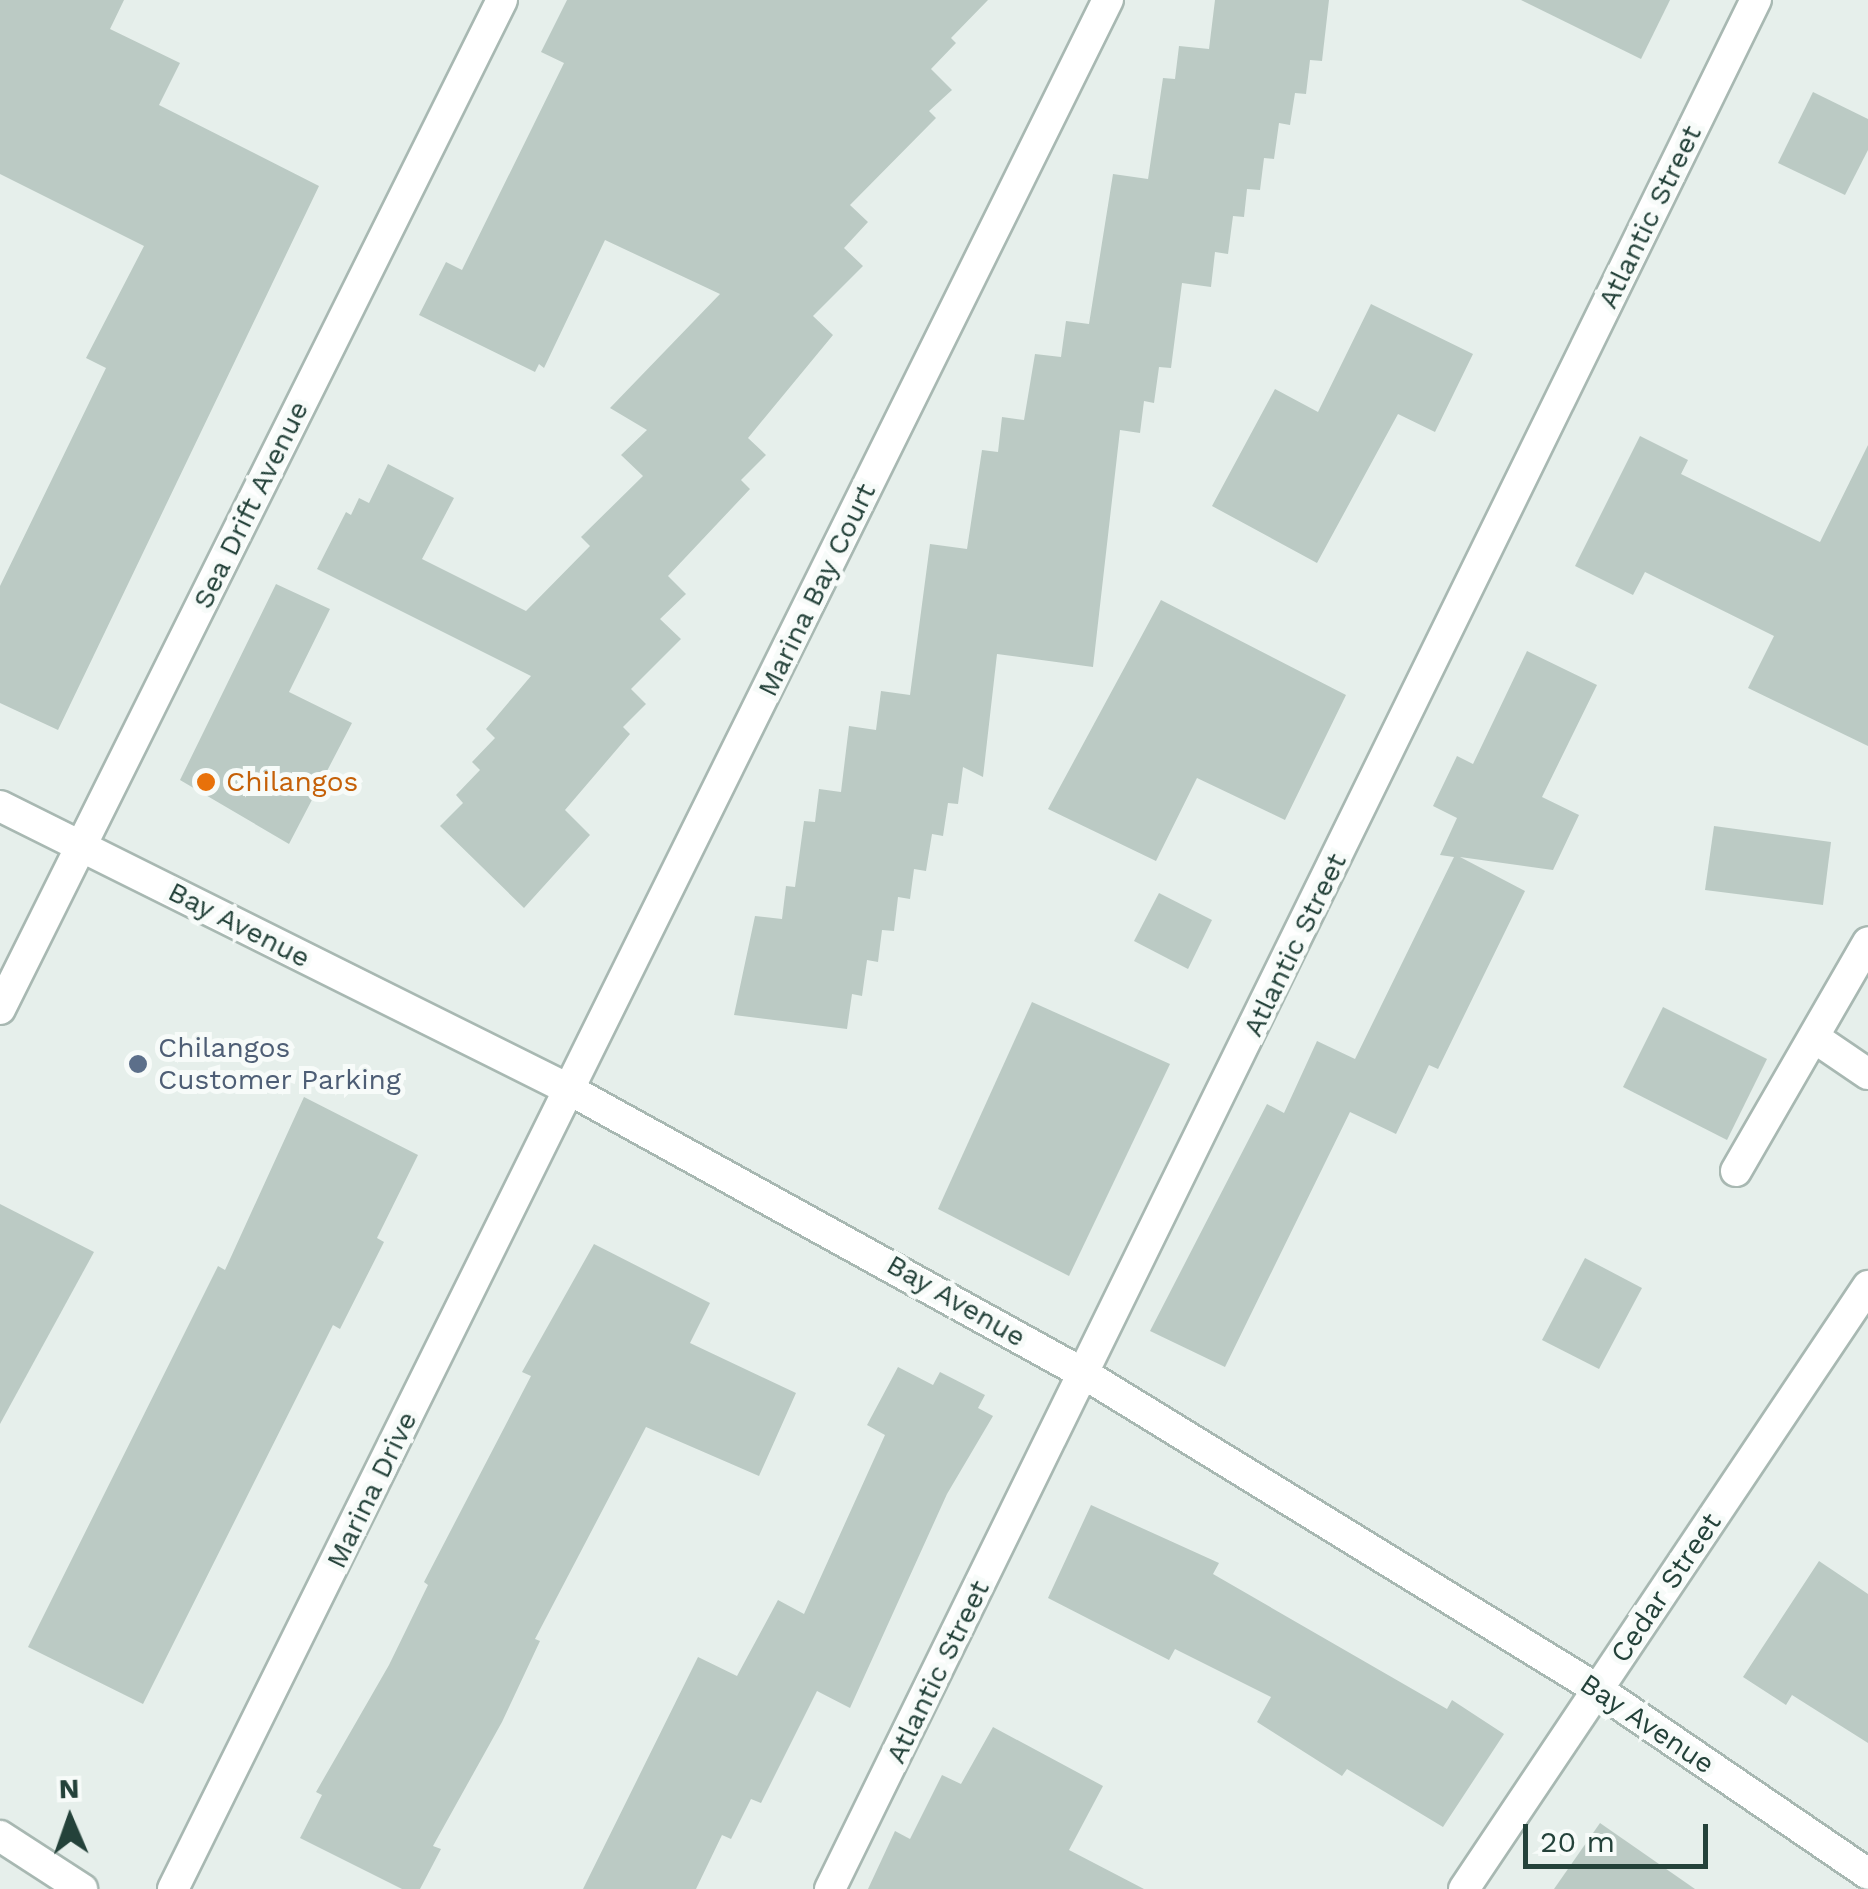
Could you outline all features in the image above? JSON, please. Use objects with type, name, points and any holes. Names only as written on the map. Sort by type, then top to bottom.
[{"type":"street","name":"Sea Drift Avenue","points":[[0,1009],[502,0]]},
{"type":"street","name":"Marina Bay Court","points":[[570,1090],[1108,0]]},
{"type":"street","name":"Atlantic Street","points":[[830,1889],[1086,1375],[1756,0]]},
{"type":"street","name":"Bay Avenue","points":[[0,806],[570,1090],[1086,1375],[1597,1689],[1868,1874]]},
{"type":"street","points":[[1736,1171],[1868,942]]},
{"type":"street","points":[[1815,1038],[1868,1074]]},
{"type":"street","name":"Marina Drive","points":[[173,1889],[570,1090]]},
{"type":"street","name":"Cedar Street","points":[[1464,1889],[1868,1286]]},
{"type":"street","points":[[0,1836],[82,1889]]},
{"type":"building","points":[[0,0],[124,0],[110,29],[180,63],[159,105],[319,186],[58,730],[0,703],[0,586],[106,368],[86,358],[144,246],[0,174]]},
{"type":"building","points":[[567,0],[988,0],[951,38],[956,43],[931,69],[952,90],[929,111],[936,118],[850,205],[868,222],[844,248],[863,266],[813,316],[833,335],[748,438],[766,455],[741,480],[750,489],[668,576],[686,594],[660,619],[681,639],[631,689],[646,704],[623,727],[630,734],[565,810],[590,835],[524,908],[440,826],[463,803],[456,795],[480,770],[472,762],[495,738],[486,729],[531,676],[317,569],[346,512],[351,515],[359,498],[369,503],[388,464],[454,498],[422,559],[526,611],[590,546],[581,537],[643,476],[621,455],[647,430],[610,408],[720,294],[605,240],[544,368],[539,364],[535,372],[419,315],[446,262],[462,270],[564,63],[541,52]]},
{"type":"building","points":[[1215,0],[1329,0],[1322,61],[1310,60],[1306,94],[1295,93],[1290,125],[1279,123],[1274,159],[1264,158],[1260,190],[1247,189],[1244,217],[1233,216],[1228,254],[1215,252],[1211,287],[1182,283],[1171,368],[1159,367],[1154,403],[1144,401],[1140,433],[1120,430],[1093,667],[997,654],[983,777],[963,767],[958,804],[948,803],[943,836],[932,834],[926,871],[914,869],[910,899],[898,897],[894,931],[882,930],[878,962],[867,960],[862,996],[852,994],[847,1029],[734,1015],[755,916],[782,919],[786,886],[795,887],[804,821],[815,822],[819,789],[841,792],[849,726],[876,730],[881,691],[910,695],[930,544],[967,549],[982,450],[998,452],[1002,417],[1024,420],[1035,354],[1061,357],[1066,321],[1089,324],[1113,174],[1148,179],[1163,78],[1175,79],[1179,46],[1209,49]]},
{"type":"building","points":[[1521,0],[1670,0],[1641,59]]},
{"type":"building","points":[[1813,92],[1868,119],[1868,150],[1845,195],[1778,163]]},
{"type":"building","points":[[1371,304],[1473,354],[1435,432],[1398,414],[1317,563],[1212,506],[1275,389],[1318,412]]},
{"type":"building","points":[[1640,436],[1688,460],[1681,474],[1820,542],[1868,445],[1868,746],[1748,688],[1774,636],[1645,572],[1633,595],[1575,566]]},
{"type":"building","points":[[276,584],[330,609],[289,692],[352,723],[289,844],[180,780]]},
{"type":"building","points":[[1161,600],[1346,695],[1285,820],[1197,778],[1156,861],[1048,809]]},
{"type":"building","points":[[1527,651],[1597,685],[1542,797],[1579,815],[1553,870],[1460,857],[1525,891],[1438,1069],[1429,1065],[1396,1134],[1350,1112],[1225,1367],[1150,1331],[1267,1104],[1284,1113],[1317,1041],[1355,1059],[1454,857],[1440,855],[1457,818],[1433,806],[1457,756],[1473,764]]},
{"type":"building","points":[[1714,826],[1831,842],[1823,905],[1705,890]]},
{"type":"building","points":[[1159,893],[1212,920],[1188,969],[1134,941]]},
{"type":"building","points":[[1032,1002],[1170,1064],[1069,1276],[938,1209]]},
{"type":"building","points":[[1663,1007],[1767,1059],[1727,1140],[1623,1087]]},
{"type":"building","points":[[304,1097],[418,1155],[377,1238],[384,1242],[340,1329],[333,1325],[143,1704],[28,1647],[218,1266],[225,1270]]},
{"type":"building","points":[[0,1204],[94,1252],[0,1424]]},
{"type":"building","points":[[594,1244],[710,1303],[690,1343],[796,1393],[759,1476],[646,1427],[535,1639],[540,1641],[502,1722],[433,1846],[441,1849],[420,1889],[402,1889],[300,1838],[322,1795],[316,1792],[389,1665],[428,1585],[424,1582],[531,1376],[522,1372]]},
{"type":"building","points":[[1585,1258],[1642,1288],[1599,1369],[1542,1340]]},
{"type":"building","points":[[898,1367],[933,1385],[940,1372],[985,1395],[978,1408],[993,1416],[947,1494],[850,1708],[817,1691],[761,1803],[751,1799],[731,1839],[722,1835],[696,1889],[583,1889],[698,1657],[737,1676],[778,1600],[804,1614],[885,1435],[867,1425]]},
{"type":"building","points":[[1091,1505],[1219,1563],[1213,1574],[1447,1709],[1452,1700],[1504,1734],[1443,1827],[1347,1769],[1342,1776],[1257,1722],[1271,1697],[1175,1649],[1169,1660],[1048,1598]]},
{"type":"building","points":[[1819,1561],[1868,1594],[1868,1743],[1792,1695],[1786,1705],[1743,1677]]},
{"type":"building","points":[[993,1727],[1103,1786],[1069,1850],[1144,1889],[868,1889],[895,1831],[910,1839],[942,1775],[961,1784]]},
{"type":"building","points":[[1600,1823],[1695,1889],[1554,1889]]},
{"type":"place","name":"Chilangos","points":[[206,782]]},
{"type":"place","name":"Chilangos Customer Parking","points":[[138,1064]]}]
